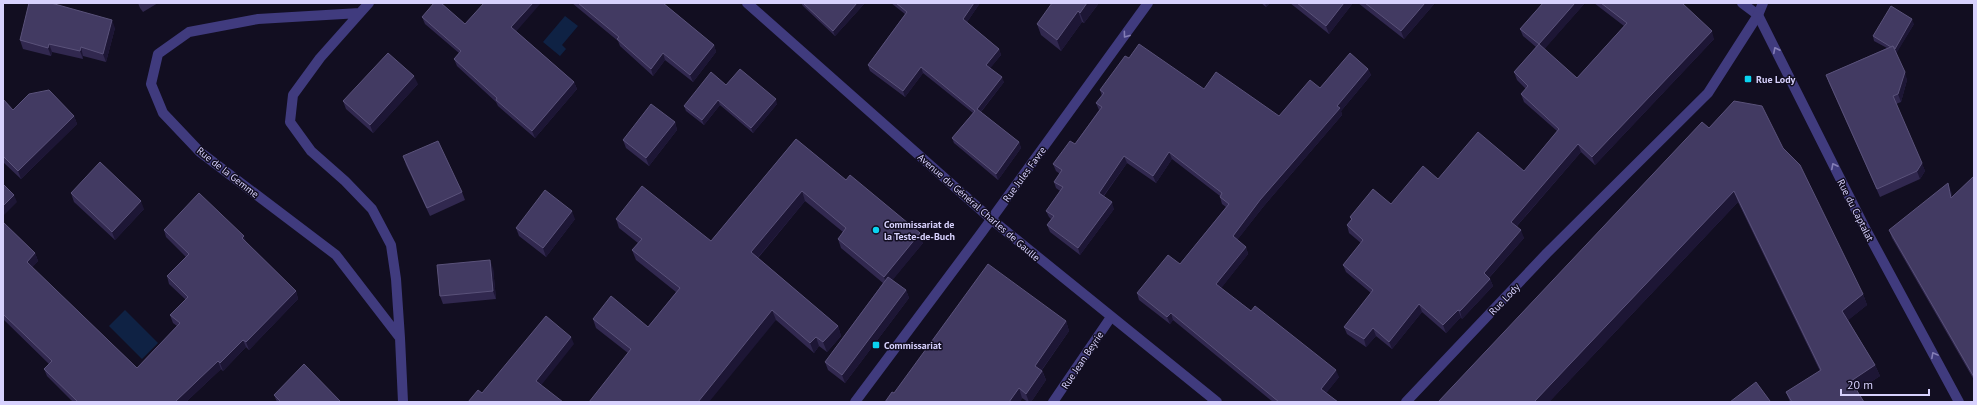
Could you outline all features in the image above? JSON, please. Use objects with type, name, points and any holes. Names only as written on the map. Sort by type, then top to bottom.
[{"type":"street","points":[[369,3],[320,58],[293,94],[290,122],[311,152],[345,181],[372,210],[391,245],[396,279],[403,402]]},
{"type":"street","name":"Avenue du Général Charles de Gaulle","points":[[747,3],[991,219],[1217,402]]},
{"type":"street","name":"Rue Jules Favre","points":[[855,402],[991,219],[1148,3]]},
{"type":"street","points":[[1742,3],[1758,15]]},
{"type":"street","name":"Rue Lody","points":[[1406,402],[1547,253],[1708,93],[1758,15],[1763,3]]},
{"type":"street","name":"Rue de la Gemme","points":[[360,13],[258,19],[189,32],[158,54],[151,84],[162,113],[200,152],[336,255],[400,338]]},
{"type":"street","name":"Rue du Captalat","points":[[1758,15],[1864,226],[1959,402]]},
{"type":"street","name":"Rue Jean Beyrie","points":[[1054,402],[1111,317]]},
{"type":"water","points":[[565,16],[578,26],[562,45],[566,49],[560,56],[543,42]]},
{"type":"water","points":[[125,310],[158,343],[142,359],[109,326]]},
{"type":"building","points":[[29,3],[51,3],[112,20],[103,54],[81,47],[80,51],[49,44],[48,48],[20,40]]},
{"type":"building","points":[[434,3],[441,3],[465,24],[484,3],[533,3],[511,27],[574,82],[532,131],[496,100],[497,98],[454,59],[461,51],[422,17]]},
{"type":"building","points":[[578,3],[663,3],[714,45],[690,75],[663,53],[651,69],[617,39],[619,37]]},
{"type":"building","points":[[803,3],[857,3],[833,31]]},
{"type":"building","points":[[896,3],[974,3],[963,19],[999,49],[986,65],[1002,77],[977,109],[1019,142],[996,174],[952,138],[975,111],[921,67],[903,91],[868,65],[907,12]]},
{"type":"building","points":[[1052,3],[1087,3],[1080,13],[1078,11],[1057,40],[1037,24]]},
{"type":"building","points":[[1297,3],[1344,3],[1326,26]]},
{"type":"building","points":[[1365,3],[1425,3],[1401,31]]},
{"type":"building","points":[[1543,3],[1575,3],[1539,44],[1520,29]]},
{"type":"building","points":[[1601,3],[1682,3],[1712,31],[1592,157],[1578,144],[1511,222],[1521,230],[1484,273],[1490,279],[1460,311],[1458,310],[1443,325],[1419,304],[1389,342],[1373,328],[1364,339],[1344,327],[1373,290],[1343,265],[1363,240],[1347,225],[1352,219],[1350,217],[1373,189],[1391,204],[1423,166],[1438,179],[1478,132],[1524,171],[1559,129],[1521,94],[1528,86],[1514,72],[1539,44],[1577,78],[1627,23]]},
{"type":"building","points":[[1891,6],[1912,19],[1895,49],[1893,46],[1891,47],[1873,36]]},
{"type":"building","points":[[1139,44],[1204,89],[1216,72],[1279,116],[1310,80],[1320,88],[1350,53],[1368,69],[1337,106],[1340,108],[1260,200],[1233,236],[1246,247],[1216,284],[1251,311],[1255,306],[1336,370],[1321,389],[1338,402],[1279,402],[1171,313],[1167,317],[1137,293],[1168,255],[1180,264],[1229,204],[1220,197],[1222,193],[1169,152],[1153,176],[1124,156],[1099,193],[1112,202],[1078,248],[1047,225],[1054,216],[1046,211],[1063,187],[1054,182],[1062,170],[1053,164],[1070,141],[1075,144],[1102,107],[1096,103],[1104,93],[1100,90],[1125,56],[1129,58]]},
{"type":"building","points":[[1893,46],[1905,72],[1898,94],[1893,96],[1922,163],[1917,171],[1877,189],[1826,75]]},
{"type":"building","points":[[388,53],[414,76],[370,125],[343,101]]},
{"type":"building","points":[[740,69],[776,99],[751,128],[718,100],[702,120],[684,106],[711,72],[726,85]]},
{"type":"building","points":[[49,90],[74,116],[18,171],[3,156],[3,99],[13,110],[29,94]]},
{"type":"building","points":[[1734,101],[1762,106],[1783,148],[1800,165],[1863,294],[1842,311],[1875,365],[1851,381],[1864,402],[1792,402],[1786,392],[1821,370],[1734,191],[1534,402],[1438,402],[1702,122],[1709,128]]},
{"type":"building","points":[[651,104],[675,122],[646,158],[623,140]]},
{"type":"building","points":[[796,139],[846,180],[850,175],[920,233],[884,277],[838,239],[846,228],[802,191],[751,252],[838,326],[823,342],[816,337],[810,343],[772,310],[698,402],[589,402],[631,349],[593,319],[611,296],[648,327],[680,288],[632,250],[642,239],[616,219],[642,186],[711,241]]},
{"type":"building","points":[[438,141],[462,192],[427,208],[403,156]]},
{"type":"building","points":[[100,162],[141,201],[112,232],[71,193]]},
{"type":"building","points":[[1974,176],[1974,377],[1889,230],[1948,183],[1951,198]]},
{"type":"building","points":[[3,184],[14,195],[3,206]]},
{"type":"building","points":[[545,190],[572,211],[543,248],[516,228]]},
{"type":"building","points":[[199,193],[244,236],[242,238],[296,291],[246,342],[243,340],[220,363],[218,361],[176,401],[177,402],[78,402],[44,369],[52,361],[3,314],[3,222],[35,253],[27,262],[137,368],[180,323],[170,315],[188,297],[167,276],[189,254],[164,230]]},
{"type":"building","points":[[490,260],[493,291],[440,296],[437,265]]},
{"type":"building","points":[[988,264],[1066,321],[1035,366],[1042,371],[1026,394],[1019,388],[1009,402],[885,402],[892,392],[894,393]]},
{"type":"building","points":[[888,277],[906,290],[842,375],[825,362]]},
{"type":"building","points":[[546,316],[571,337],[536,381],[563,402],[468,402],[478,390],[482,393]]},
{"type":"building","points":[[304,364],[341,402],[281,402],[274,395]]},
{"type":"building","points":[[1756,382],[1770,401],[1769,402],[1730,402]]},
{"type":"place","name":"Rue Lody","points":[[1748,79]]},
{"type":"place","name":"Commissariat de la Teste-de-Buch","points":[[876,230]]},
{"type":"place","name":"Commissariat","points":[[876,345]]}]
